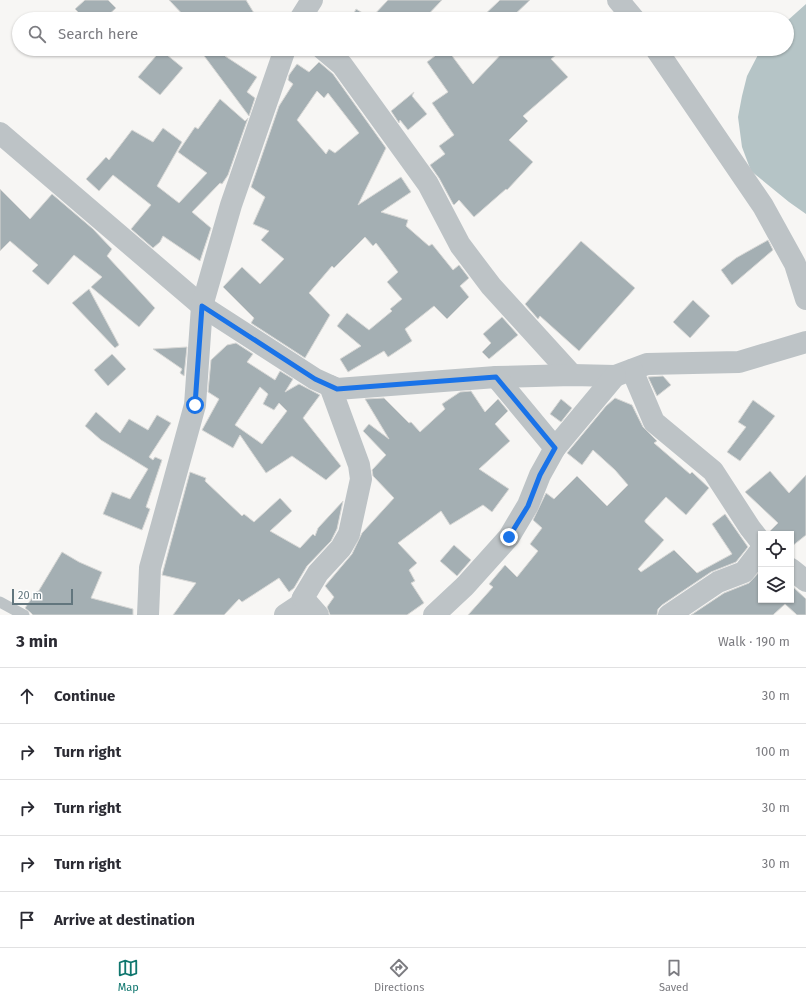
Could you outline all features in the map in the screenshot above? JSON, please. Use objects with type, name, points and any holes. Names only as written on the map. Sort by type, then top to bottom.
[{"type":"street","points":[[304,12],[312,0]]},
{"type":"street","points":[[618,0],[628,12]]},
{"type":"street","points":[[148,615],[150,568],[195,405],[202,306],[230,205],[283,56]]},
{"type":"street","points":[[331,56],[342,65],[428,184],[460,245],[491,286],[572,374]]},
{"type":"street","points":[[661,56],[763,206],[795,264],[806,299]]},
{"type":"street","points":[[0,133],[202,306],[309,375],[337,389],[496,377],[623,373],[647,364],[739,362],[806,342]]},
{"type":"street","points":[[434,615],[465,586],[509,537],[528,506],[540,475],[555,448],[623,373]]},
{"type":"street","points":[[623,373],[654,422],[713,471],[758,538]]},
{"type":"street","points":[[496,377],[555,448]]},
{"type":"street","points":[[285,615],[300,605],[318,573],[341,548],[349,534],[361,479],[359,465],[330,386]]},
{"type":"street","points":[[670,615],[718,582],[744,572],[758,554]]},
{"type":"street","points":[[794,571],[806,581]]},
{"type":"street","points":[[303,598],[318,615]]},
{"type":"lane","points":[[0,602],[24,615]]},
{"type":"shaded area","points":[[806,4],[806,214],[751,171],[742,147],[738,117],[747,76],[757,56],[794,56],[794,15]]},
{"type":"building","points":[[85,0],[108,0],[116,8],[112,12],[78,12],[75,9]]},
{"type":"building","points":[[169,0],[246,0],[253,12],[180,12]]},
{"type":"building","points":[[388,0],[442,0],[431,12],[377,12]]},
{"type":"building","points":[[500,0],[530,0],[517,12],[487,12]]},
{"type":"building","points":[[156,56],[168,56],[183,68],[160,95],[138,77]]},
{"type":"building","points":[[204,56],[225,56],[257,77],[247,92],[255,98],[249,116]]},
{"type":"building","points":[[435,56],[452,56],[473,84],[499,56],[555,56],[551,59],[568,77],[523,116],[528,121],[509,140],[533,162],[507,190],[506,189],[474,217],[459,200],[454,205],[453,204],[430,165],[445,154],[439,146],[454,135],[432,103],[448,92],[427,62]]},
{"type":"building","points":[[319,62],[333,74],[386,148],[358,205],[401,177],[411,192],[381,212],[408,220],[406,226],[429,246],[432,244],[453,270],[459,265],[469,278],[460,286],[469,297],[447,319],[434,306],[405,329],[412,341],[388,357],[384,351],[348,372],[340,359],[361,346],[337,326],[347,313],[369,330],[392,311],[390,309],[402,299],[387,282],[398,272],[376,243],[373,246],[365,237],[334,268],[332,266],[309,293],[330,315],[305,358],[251,323],[254,318],[223,287],[242,267],[260,284],[284,259],[261,240],[269,231],[253,224],[265,197],[251,187],[279,106],[293,84],[288,80],[289,75],[297,64],[309,72]],"holes":[[[317,91],[324,98],[328,93],[359,133],[335,153],[329,149],[326,154],[297,120]]]},
{"type":"building","points":[[414,92],[412,96],[427,114],[408,130],[400,120],[399,123],[391,111]]},
{"type":"building","points":[[220,99],[245,121],[248,118],[228,175],[222,184],[220,183],[192,212],[211,228],[200,261],[163,236],[160,242],[153,248],[131,229],[151,205],[113,175],[99,191],[86,179],[106,157],[109,160],[132,130],[153,142],[163,128],[182,142],[157,186],[179,203],[207,173],[178,152],[195,127],[198,129]]},
{"type":"building","points":[[0,189],[30,219],[52,194],[93,229],[112,249],[107,256],[155,308],[139,327],[91,287],[102,277],[74,255],[48,285],[32,271],[38,265],[10,241],[0,251]]},
{"type":"building","points":[[768,240],[773,250],[732,285],[721,270],[736,258]]},
{"type":"building","points":[[581,241],[635,288],[579,351],[540,316],[538,319],[525,304]]},
{"type":"building","points":[[89,289],[119,345],[115,348],[72,303]]},
{"type":"building","points":[[693,300],[710,316],[690,338],[673,322]]},
{"type":"building","points":[[502,317],[518,335],[489,359],[482,352],[491,343],[483,334]]},
{"type":"building","points":[[236,343],[253,354],[247,362],[275,380],[280,371],[293,379],[285,392],[299,384],[320,395],[303,418],[341,466],[326,480],[292,456],[266,473],[240,435],[233,448],[202,430],[219,399],[208,392],[211,360],[227,345]],"holes":[[[260,387],[268,394],[263,404],[274,410],[279,403],[287,411],[262,444],[235,425]]]},
{"type":"building","points":[[187,347],[184,376],[180,373],[182,369],[153,349]]},
{"type":"building","points":[[112,354],[126,369],[108,386],[94,370]]},
{"type":"building","points":[[663,376],[671,385],[657,396],[648,377]]},
{"type":"building","points":[[471,391],[485,412],[498,399],[508,411],[495,424],[510,441],[479,469],[509,489],[492,512],[483,505],[450,525],[441,511],[398,543],[417,563],[409,570],[415,581],[411,583],[424,603],[407,615],[330,615],[327,607],[334,597],[325,586],[352,554],[362,533],[394,498],[373,476],[372,470],[386,455],[363,431],[369,424],[389,439],[365,399],[384,398],[420,432],[445,409],[442,404],[460,392]]},
{"type":"building","points":[[615,398],[632,405],[643,427],[657,441],[654,443],[690,474],[692,472],[709,488],[686,515],[666,497],[645,520],[645,522],[664,540],[638,569],[641,572],[674,550],[697,573],[732,554],[712,524],[725,514],[748,547],[736,562],[711,572],[662,605],[658,609],[657,615],[468,615],[493,587],[489,584],[505,565],[517,577],[538,551],[530,544],[542,528],[533,520],[546,493],[554,499],[577,476],[607,506],[628,485],[615,470],[593,450],[582,465],[567,453],[606,406]]},
{"type":"building","points":[[561,399],[572,408],[561,422],[550,414]]},
{"type":"building","points":[[753,400],[775,416],[740,461],[727,452],[746,427],[738,422]]},
{"type":"building","points":[[96,412],[120,433],[129,419],[148,430],[157,415],[171,423],[149,457],[153,460],[155,457],[162,460],[146,507],[150,509],[142,530],[103,514],[112,492],[130,499],[148,469],[101,440],[85,426]]},
{"type":"building","points":[[770,471],[789,493],[806,475],[806,535],[794,545],[794,531],[770,531],[778,523],[745,492]]},
{"type":"building","points":[[190,472],[206,478],[205,481],[242,516],[244,514],[254,522],[280,498],[292,511],[270,531],[300,548],[313,534],[315,536],[318,528],[343,501],[337,529],[331,541],[307,566],[294,588],[289,592],[279,578],[242,602],[239,599],[224,615],[173,615],[196,583],[162,575]]},
{"type":"building","points":[[454,545],[471,560],[457,576],[440,561]]},
{"type":"building","points":[[62,552],[79,562],[102,572],[91,598],[133,609],[133,615],[33,615],[25,608],[37,591],[38,592]]},
{"type":"building","points":[[758,573],[758,603],[794,603],[794,588],[806,599],[806,615],[797,615],[785,604],[773,615],[691,615],[724,593],[749,583]]},
{"type":"route","points":[[195,405],[202,306],[315,379],[337,389],[496,377],[555,448],[540,475],[528,506],[509,537]]}]
